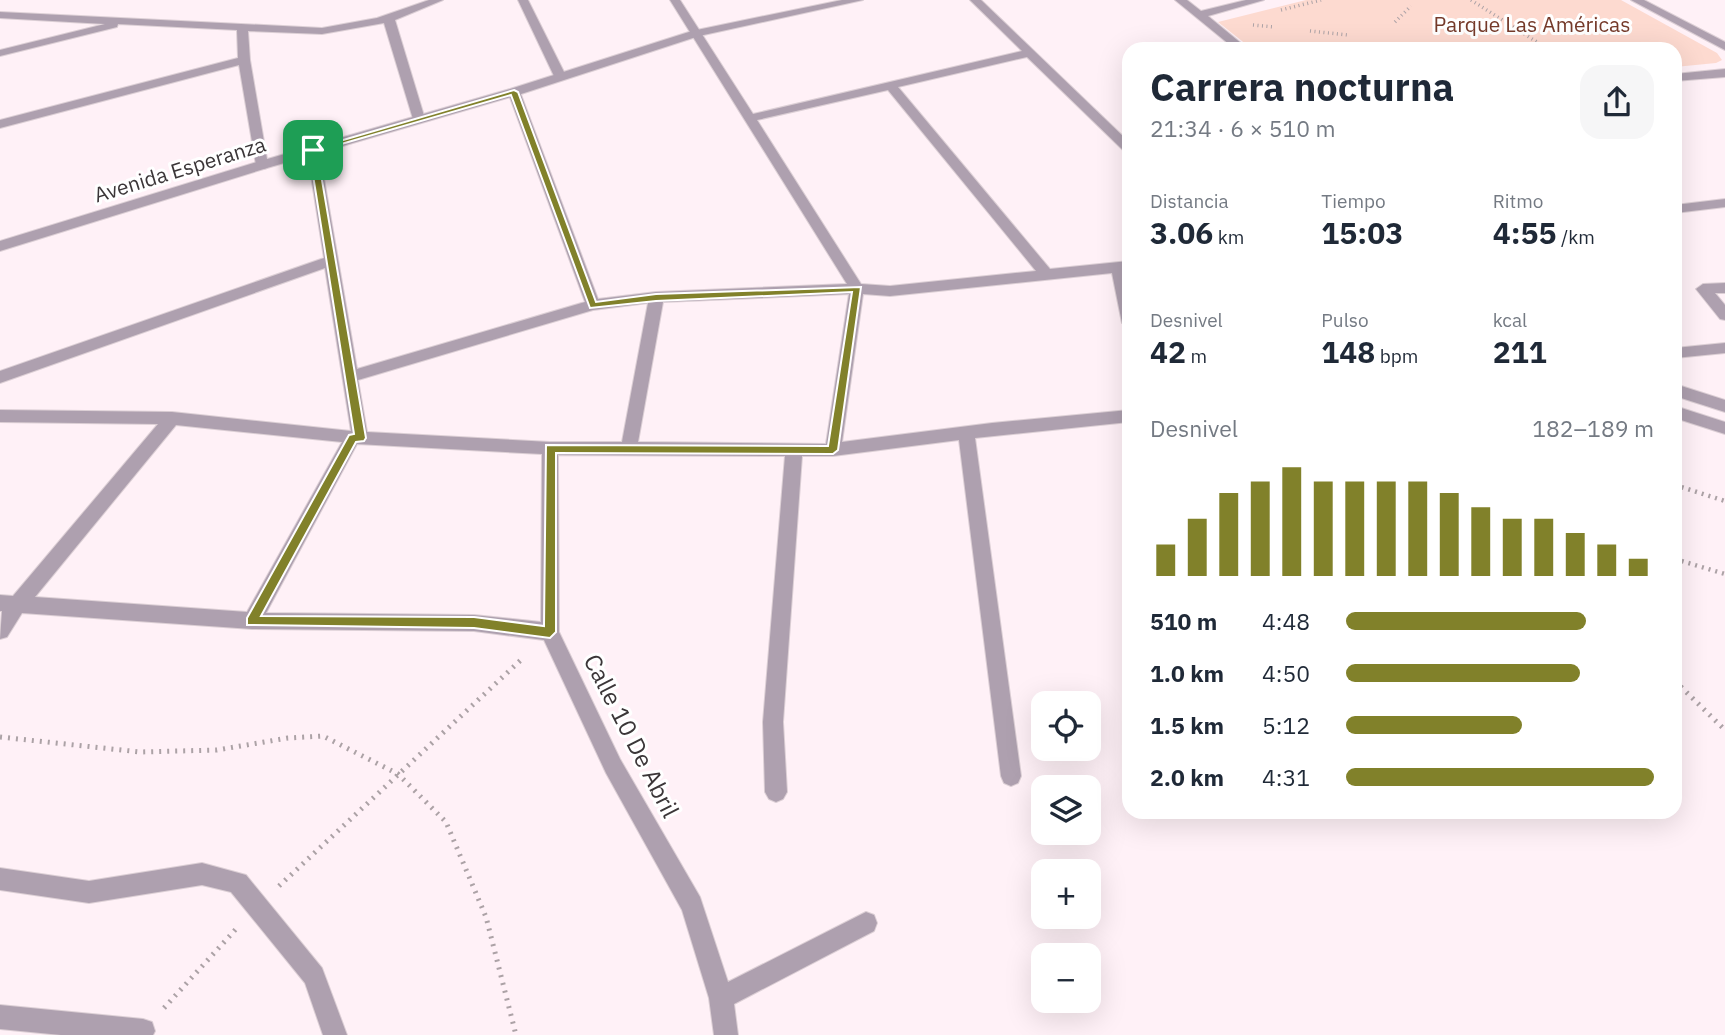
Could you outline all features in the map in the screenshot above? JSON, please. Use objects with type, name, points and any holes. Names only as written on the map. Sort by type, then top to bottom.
[{"type":"street","points":[[0,15],[322,31],[358,29],[389,20],[438,0]]},
{"type":"street","points":[[523,0],[560,76]]},
{"type":"street","points":[[675,0],[858,289],[833,450]]},
{"type":"street","name":"Avenida Esperanza","points":[[0,246],[262,164],[514,92],[696,33],[858,0]]},
{"type":"street","points":[[975,0],[1122,142]]},
{"type":"street","points":[[1180,0],[1233,42]]},
{"type":"street","points":[[1200,15],[1259,0]]},
{"type":"street","points":[[1636,0],[1725,47]]},
{"type":"street","points":[[1648,6],[1671,0]]},
{"type":"street","points":[[0,53],[133,20]]},
{"type":"street","points":[[389,20],[418,120]]},
{"type":"street","points":[[242,26],[244,60],[262,164]]},
{"type":"street","points":[[751,118],[1029,52]]},
{"type":"street","points":[[0,124],[244,60]]},
{"type":"street","points":[[1682,77],[1725,73]]},
{"type":"street","points":[[890,85],[1046,274]]},
{"type":"street","points":[[514,92],[593,305]]},
{"type":"street","points":[[252,621],[357,438],[350,377],[313,150]]},
{"type":"street","points":[[1682,208],[1725,203]]},
{"type":"street","points":[[0,377],[330,261]]},
{"type":"street","points":[[350,377],[593,305],[656,298],[858,289],[890,291],[1122,267]]},
{"type":"street","points":[[1725,288],[1703,289],[1725,315]]},
{"type":"street","points":[[629,449],[656,298]]},
{"type":"street","points":[[1682,352],[1725,348]]},
{"type":"street","points":[[1682,392],[1725,406]]},
{"type":"street","points":[[1682,414],[1725,428]]},
{"type":"street","points":[[0,416],[172,418],[357,438],[550,448],[794,450],[833,450],[966,432],[1122,417]]},
{"type":"street","points":[[0,631],[9,604],[172,418]]},
{"type":"street","points":[[966,432],[1011,776]]},
{"type":"street","name":"Calle 10 De Abril","points":[[550,448],[550,632],[613,766],[692,905],[721,998],[726,1035]]},
{"type":"street","points":[[776,792],[773,722],[794,450]]},
{"type":"street","points":[[9,604],[252,621],[474,623],[550,632]]},
{"type":"street","points":[[0,879],[89,892],[202,874],[238,883],[314,976],[335,1035]]},
{"type":"street","points":[[721,998],[866,923]]},
{"type":"street","points":[[0,1017],[143,1031]]},
{"type":"path","points":[[1471,0],[1537,42]]},
{"type":"path","points":[[1395,22],[1411,6]]},
{"type":"path","points":[[1310,31],[1348,35]]},
{"type":"path","points":[[1682,487],[1725,501]]},
{"type":"path","points":[[1682,561],[1725,574]]},
{"type":"path","points":[[143,1031],[257,906],[550,632]]},
{"type":"path","points":[[1682,688],[1725,730]]},
{"type":"path","points":[[0,737],[140,752],[217,750],[288,738],[323,736],[398,774],[446,822],[486,917],[516,1035]]},
{"type":"green space","name":"Parque Las Américas","points":[[1306,0],[1621,0],[1717,53],[1722,60],[1682,66],[1682,42],[1243,42],[1218,22]]},
{"type":"route","points":[[514,92],[593,305],[750,292],[858,289],[833,450],[550,448],[550,632],[474,623],[252,621],[353,438],[360,438],[313,150],[514,92]]}]
